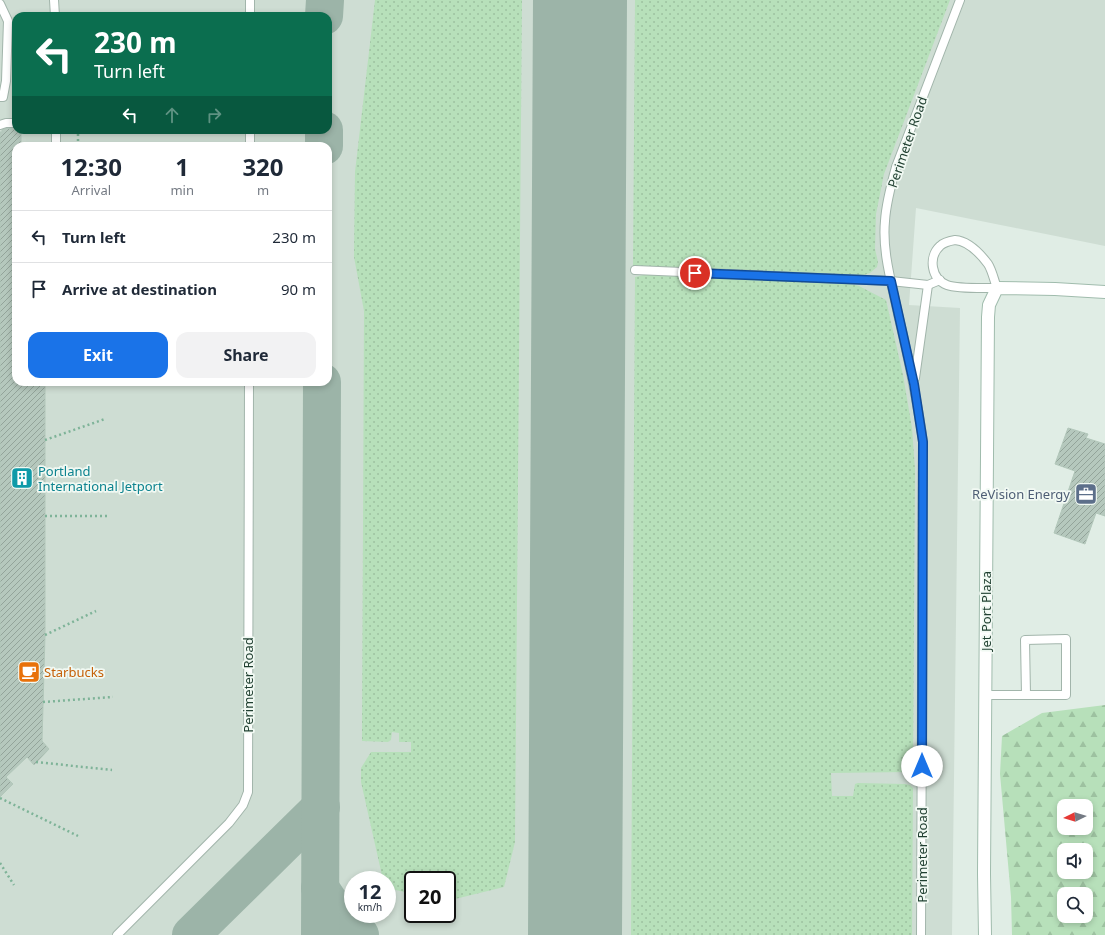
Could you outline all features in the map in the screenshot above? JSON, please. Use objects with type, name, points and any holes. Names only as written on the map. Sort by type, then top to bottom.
[{"type":"street","points":[[996,288],[1105,292]]},
{"type":"street","name":"Jet Port Plaza","points":[[985,935],[984,874],[988,317],[989,305],[996,288]]},
{"type":"lane","points":[[54,0],[55,12]]},
{"type":"lane","points":[[250,0],[250,12]]},
{"type":"lane","name":"Perimeter Road","points":[[921,935],[923,442],[914,384],[891,281],[884,222],[889,191],[896,167],[960,0]]},
{"type":"lane","points":[[0,4],[8,21],[6,82],[3,97],[0,97]]},
{"type":"lane","points":[[0,124],[12,123]]},
{"type":"lane","points":[[954,240],[969,244],[988,264],[996,288],[954,287],[946,285],[935,274],[933,267],[933,259],[940,246],[954,240]]},
{"type":"lane","points":[[635,270],[891,281],[928,285],[940,280]]},
{"type":"lane","points":[[914,384],[928,285]]},
{"type":"lane","name":"Perimeter Road","points":[[117,935],[230,823],[243,806],[248,792],[249,386]]},
{"type":"lane","points":[[985,695],[1026,695],[1066,695],[1066,639],[1025,640],[1026,695]]},
{"type":"path","points":[[45,440],[104,419]]},
{"type":"path","points":[[45,516],[108,516]]},
{"type":"path","points":[[45,635],[96,611]]},
{"type":"path","points":[[43,702],[113,697]]},
{"type":"path","points":[[36,762],[112,770]]},
{"type":"path","points":[[0,798],[78,836]]},
{"type":"path","points":[[0,863],[14,885]]},
{"type":"shaded area","name":"Portland International Jetport","points":[[0,0],[1105,0],[1105,246],[916,208],[909,305],[960,308],[952,935],[0,935]]},
{"type":"green space","points":[[375,0],[522,0],[515,842],[504,887],[456,899],[456,871],[404,871],[404,892],[396,890],[396,871],[381,871],[361,782],[361,768],[371,752],[411,752],[411,742],[399,742],[399,733],[392,732],[391,740],[388,742],[362,741],[364,311],[354,257],[355,172]]},
{"type":"green space","points":[[635,0],[950,0],[884,174],[876,214],[875,249],[878,262],[877,267],[870,273],[858,277],[633,267]]},
{"type":"green space","points":[[648,274],[851,284],[859,286],[886,300],[903,375],[912,428],[915,469],[913,769],[910,772],[831,773],[832,796],[853,796],[855,784],[858,783],[905,784],[910,785],[913,788],[912,935],[631,935],[635,277]]},
{"type":"green space","points":[[1105,705],[1105,935],[1012,935],[1011,897],[1000,774],[1002,736],[1042,713]]},
{"type":"building","name":"Portland International Jetport","points":[[7,128],[12,129],[12,134],[21,134],[21,142],[12,142],[12,386],[45,386],[45,635],[42,741],[49,749],[34,765],[27,757],[6,777],[13,784],[0,797],[0,132],[2,132],[2,130]]},
{"type":"building","name":"ReVision Energy","points":[[1068,428],[1088,434],[1086,438],[1105,444],[1105,516],[1096,513],[1085,544],[1054,533],[1075,471],[1055,464]]},
{"type":"taxiway","points":[[324,12],[325,0]]},
{"type":"taxiway","points":[[324,134],[324,142]]},
{"type":"taxiway","points":[[320,935],[322,386]]},
{"type":"taxiway","points":[[191,935],[321,807]]},
{"type":"taxiway","points":[[320,888],[343,920],[360,935]]},
{"type":"taxiway","points":[[559,935],[567,925],[575,896]]},
{"type":"runway","points":[[575,935],[580,0]]},
{"type":"place","name":"Portland International Jetport","points":[[22,478]]},
{"type":"place","name":"ReVision Energy","points":[[1086,494]]},
{"type":"place","name":"Starbucks","points":[[29,672]]},
{"type":"route","points":[[695,273],[891,281],[914,384],[923,442],[922,766]]}]
